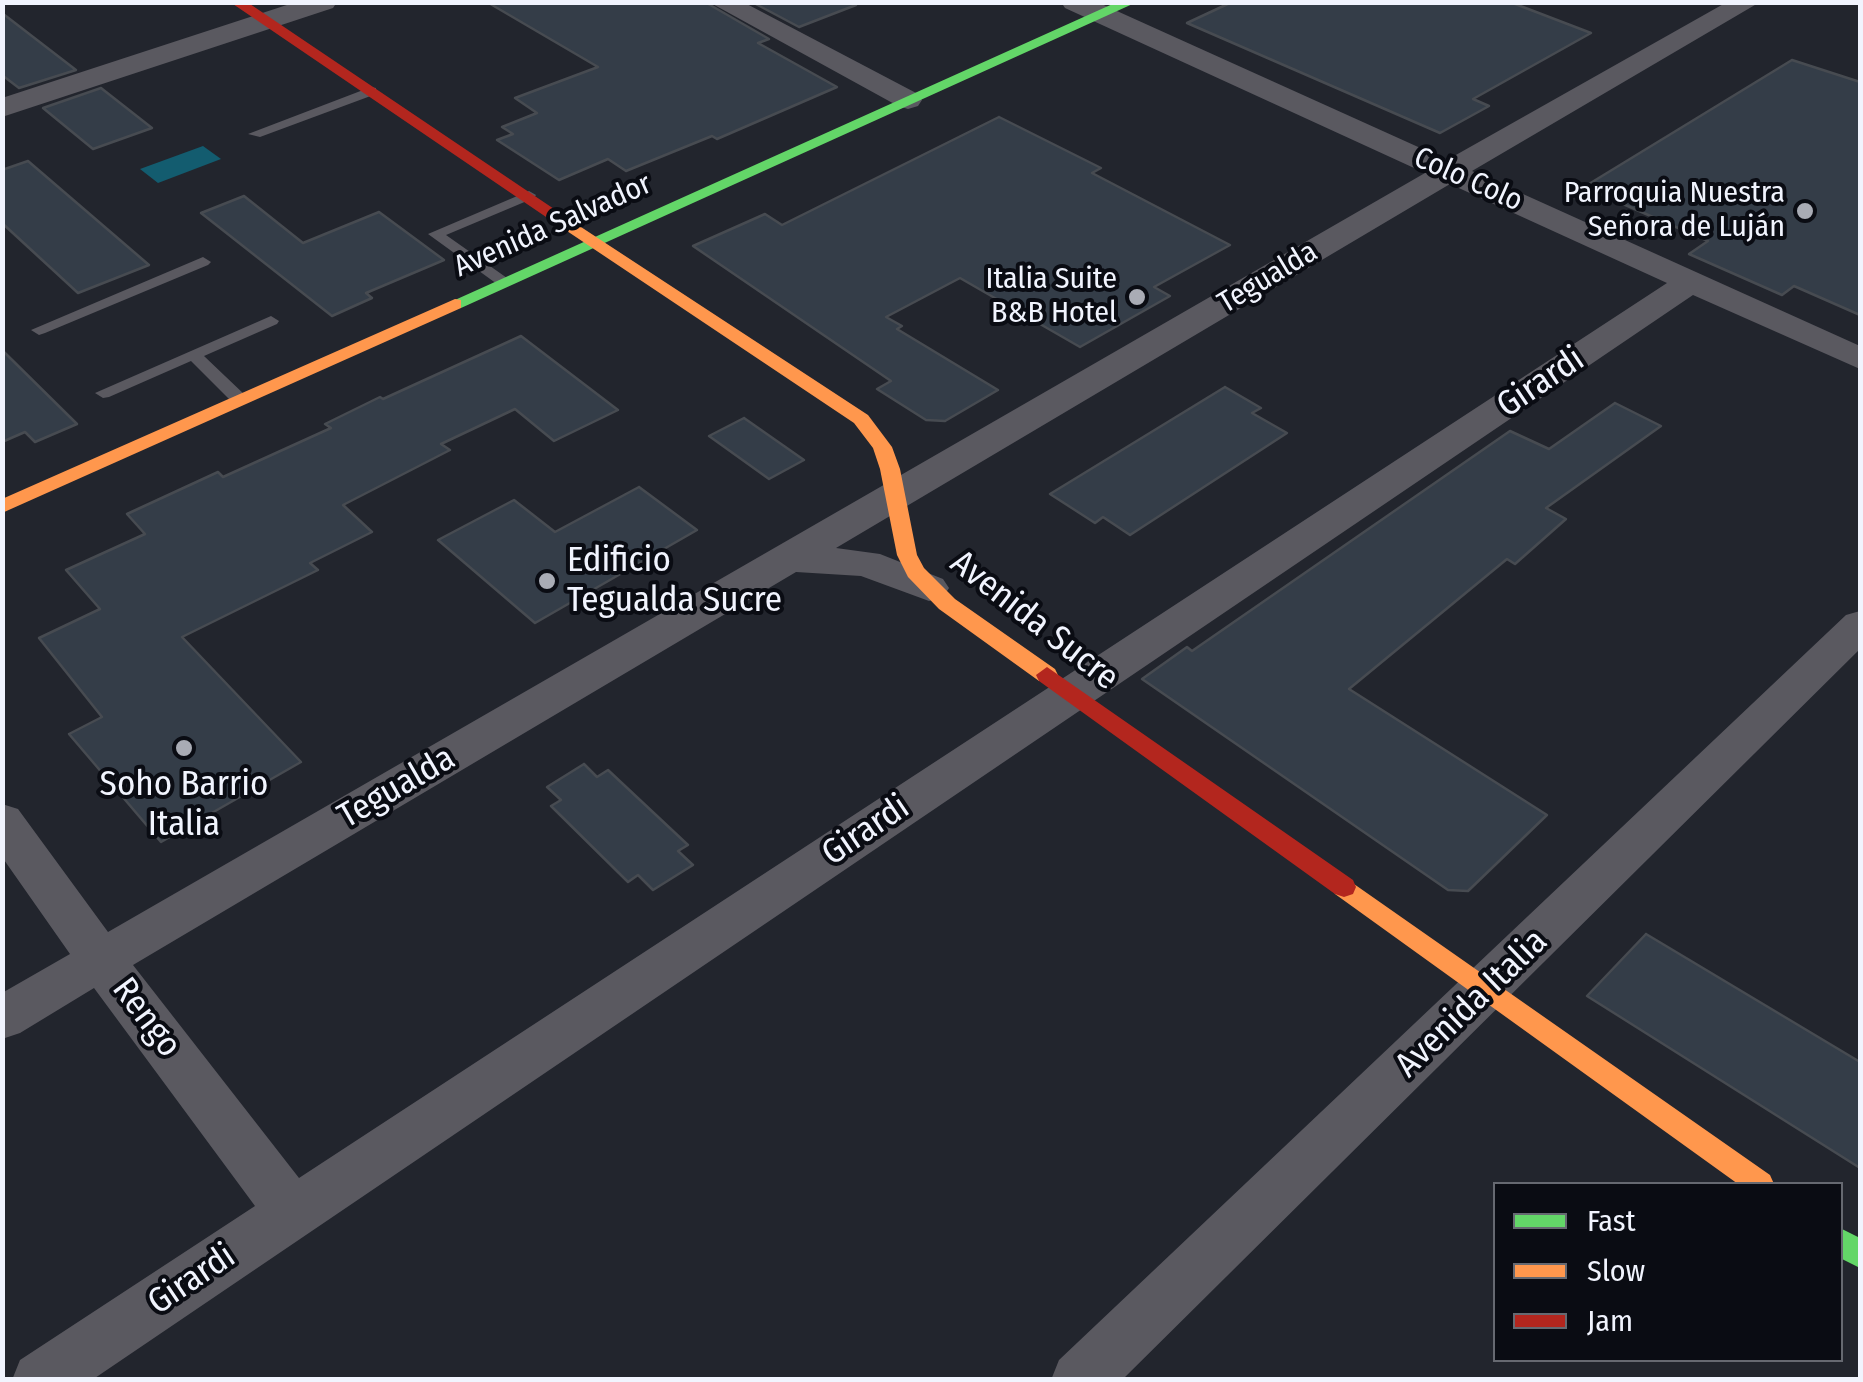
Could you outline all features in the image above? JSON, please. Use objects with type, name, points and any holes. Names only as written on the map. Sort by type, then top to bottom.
[{"type":"street","name":"Avenida Sucre","points":[[237,2],[861,419],[882,447],[907,555],[929,588],[1070,695],[1757,1182]]},
{"type":"street","points":[[2,108],[324,2]]},
{"type":"street","points":[[722,2],[908,100]]},
{"type":"street","name":"Tegualda","points":[[2,1018],[895,499],[1449,171],[1747,2]]},
{"type":"street","name":"Avenida Salvador","points":[[2,508],[908,100],[1102,7]]},
{"type":"street","name":"Colo Colo","points":[[1102,7],[1860,359]]},
{"type":"street","name":"Girardi","points":[[41,1380],[1692,282]]},
{"type":"street","points":[[792,559],[830,558],[866,563],[929,588]]},
{"type":"street","name":"Avenida Italia","points":[[1080,1380],[1860,626]]},
{"type":"street","name":"Rengo","points":[[2,821],[101,960],[292,1213]]},
{"type":"lane","points":[[255,134],[371,91]]},
{"type":"lane","points":[[502,281],[435,234],[529,195]]},
{"type":"lane","points":[[39,330],[203,262]]},
{"type":"lane","points":[[103,393],[270,320]]},
{"type":"lane","points":[[193,354],[240,400]]},
{"type":"water","points":[[203,146],[221,159],[158,183],[140,169]]},
{"type":"building","points":[[487,2],[705,2],[769,39],[758,43],[837,87],[717,139],[712,136],[626,171],[608,159],[559,180],[497,140],[513,134],[502,127],[537,113],[515,98],[598,67]]},
{"type":"building","points":[[752,2],[855,2],[856,5],[799,27]]},
{"type":"building","points":[[1232,2],[1510,2],[1591,33],[1473,99],[1489,106],[1440,133],[1187,23]]},
{"type":"building","points":[[2,13],[76,70],[19,88],[2,75]]},
{"type":"building","points":[[1792,60],[1860,82],[1860,315],[1794,286],[1782,295],[1689,254],[1708,241],[1584,187]]},
{"type":"building","points":[[101,88],[152,128],[93,149],[43,108]]},
{"type":"building","points":[[999,117],[1101,168],[1092,173],[1230,245],[1154,287],[1170,296],[1080,347],[960,278],[886,317],[902,326],[897,329],[998,390],[945,421],[926,420],[877,389],[891,381],[693,246],[765,214],[782,225]]},
{"type":"building","points":[[28,161],[149,265],[78,293],[2,223],[2,170]]},
{"type":"building","points":[[244,196],[303,243],[379,212],[444,260],[366,293],[372,298],[332,316],[201,213]]},
{"type":"building","points":[[521,336],[618,410],[554,441],[515,409],[441,444],[450,450],[343,505],[372,532],[310,563],[318,570],[182,637],[301,762],[161,842],[69,734],[102,717],[39,638],[100,609],[66,570],[145,534],[127,514],[218,472],[223,477],[331,428],[325,424],[380,397],[383,399]]},
{"type":"building","points":[[2,350],[77,424],[35,442],[25,432],[2,442]]},
{"type":"building","points":[[1225,387],[1261,408],[1252,413],[1287,433],[1130,535],[1103,517],[1095,523],[1050,494]]},
{"type":"building","points":[[1615,403],[1661,426],[1546,508],[1566,519],[1515,564],[1507,559],[1349,689],[1547,815],[1468,891],[1448,890],[1142,679],[1187,647],[1192,651],[1510,431],[1549,449]]},
{"type":"building","points":[[744,418],[804,460],[769,479],[709,436]]},
{"type":"building","name":"Edificio Tegualda Sucre","points":[[639,487],[697,530],[535,623],[438,540],[514,500],[555,532]]},
{"type":"building","points":[[584,764],[597,777],[608,770],[688,845],[678,851],[693,865],[653,890],[638,875],[628,882],[551,806],[561,800],[547,787]]},
{"type":"building","points":[[1646,934],[1860,1062],[1860,1168],[1587,996]]},
{"type":"traffic: fast","points":[[455,304],[1130,2]]},
{"type":"traffic: fast","points":[[1843,1243],[1860,1255]]},
{"type":"traffic: slow","points":[[555,215],[861,419],[882,447],[890,469],[907,555],[915,572],[947,604],[1047,675]]},
{"type":"traffic: slow","points":[[2,507],[455,304]]},
{"type":"traffic: slow","points":[[1344,887],[1757,1182]]},
{"type":"traffic: jam","points":[[237,2],[555,215]]},
{"type":"traffic: jam","points":[[1047,675],[1344,887]]},
{"type":"place","name":"Parroquia Nuestra Señora de Luján","points":[[1805,211]]},
{"type":"place","name":"Italia Suite B&B Hotel","points":[[1137,297]]},
{"type":"place","name":"Edificio Tegualda Sucre","points":[[547,581]]},
{"type":"place","name":"Soho Barrio Italia","points":[[184,748]]}]
